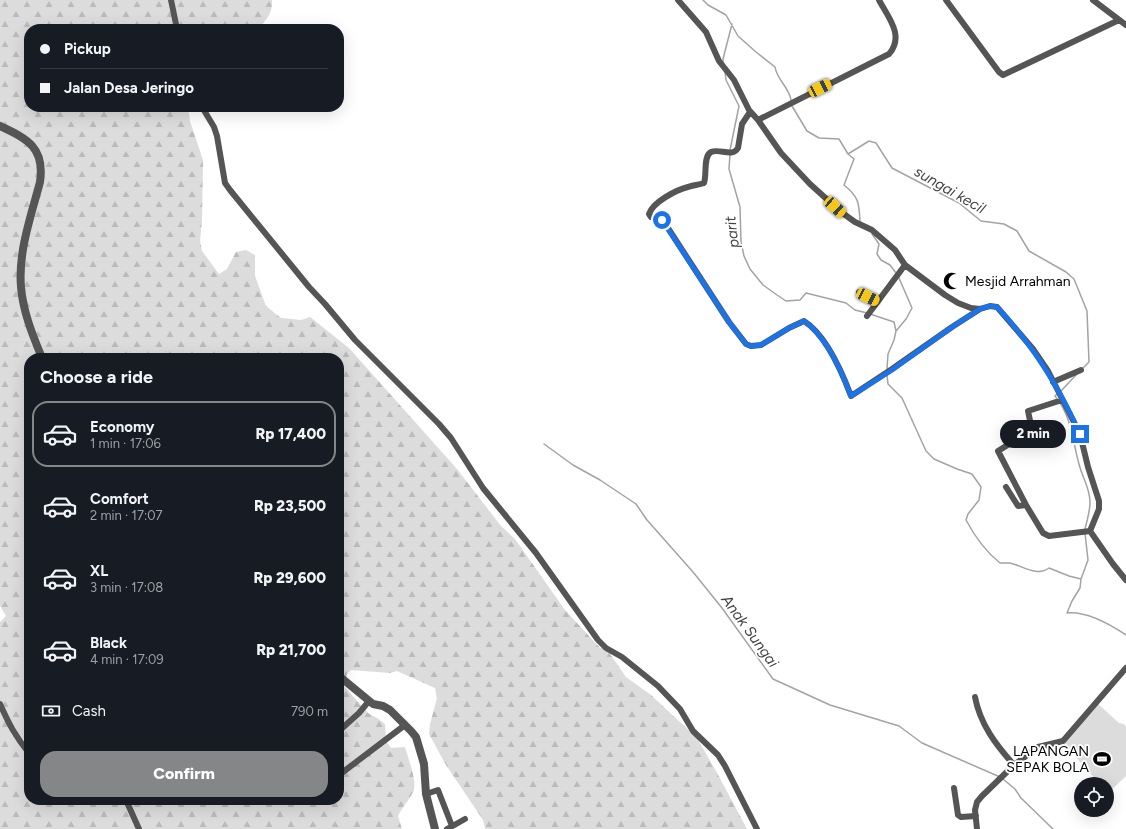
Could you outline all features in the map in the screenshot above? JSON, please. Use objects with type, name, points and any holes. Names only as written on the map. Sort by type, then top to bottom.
[{"type":"street","points":[[171,0],[176,24]]},
{"type":"street","points":[[678,0],[706,32],[719,61],[736,84],[750,112],[758,120],[781,153],[800,174],[841,212],[872,230],[896,250],[905,265],[954,300],[966,306],[980,309]]},
{"type":"street","points":[[758,120],[882,59],[891,52],[896,41],[895,30],[879,0]]},
{"type":"street","points":[[946,0],[999,72],[1003,75],[1119,20]]},
{"type":"street","points":[[1093,0],[1126,25]]},
{"type":"street","points":[[205,112],[214,127],[217,136],[225,183],[240,204],[364,350],[440,424],[451,438],[483,488],[536,553],[598,640],[606,648],[622,657],[658,686],[680,709],[693,731],[718,755],[757,829]]},
{"type":"street","points":[[750,112],[742,124],[738,149],[731,153],[709,153],[707,157],[704,182],[702,184],[682,188],[670,194],[654,206],[650,210],[649,214],[651,217],[659,218],[664,222],[729,322],[746,344],[751,346],[761,345],[804,321],[813,329],[825,344],[844,378],[851,396],[892,370],[980,309],[990,306],[997,307],[1033,349],[1048,371],[1060,400],[1080,434],[1088,467],[1099,501],[1099,509],[1090,531]]},
{"type":"street","points":[[0,126],[25,139],[35,149],[41,160],[42,171],[40,182],[24,246],[21,266],[21,286],[25,311],[40,353]]},
{"type":"street","points":[[866,316],[905,265]]},
{"type":"street","points":[[859,292],[878,301]]},
{"type":"street","points":[[1053,382],[1081,370]]},
{"type":"street","points":[[1060,400],[1028,411],[1032,430],[998,451],[1043,533],[1047,536],[1090,531]]},
{"type":"street","points":[[1006,487],[1018,506],[1026,504]]},
{"type":"street","points":[[1090,531],[1126,580]]},
{"type":"street","points":[[977,829],[977,802],[1014,765],[1038,747],[1063,741],[1126,668]]},
{"type":"street","points":[[344,680],[373,704],[383,706],[390,710],[414,734],[425,770],[426,794],[435,829]]},
{"type":"street","points":[[975,697],[980,715],[988,730],[1001,751],[1014,765]]},
{"type":"street","points":[[344,726],[359,713],[369,701]]},
{"type":"street","points":[[0,704],[11,728],[24,747]]},
{"type":"street","points":[[344,771],[405,725]]},
{"type":"street","points":[[954,788],[958,815],[960,817],[976,816]]},
{"type":"street","points":[[426,794],[438,790],[450,827],[465,819]]},
{"type":"street","points":[[128,805],[139,829]]},
{"type":"green space","points":[[0,0],[272,0],[270,13],[262,24],[24,24],[24,112],[189,112],[190,121],[203,160],[202,220],[200,241],[202,251],[219,274],[227,269],[236,252],[246,250],[255,255],[255,276],[266,306],[281,318],[301,320],[310,317],[349,348],[457,469],[501,526],[515,539],[565,610],[600,648],[606,648],[626,677],[651,695],[697,738],[747,829],[485,829],[483,820],[446,765],[429,734],[437,698],[435,688],[397,671],[390,673],[351,670],[347,674],[344,686],[368,713],[385,724],[386,741],[391,748],[405,747],[413,777],[414,788],[398,816],[402,829],[0,829],[0,622],[6,616],[0,606]]},
{"type":"green space","name":"LAPANGAN SEPAK BOLA","points":[[1097,703],[1119,723],[1124,724],[1126,727],[1126,776],[1114,787],[1114,777],[1094,777],[1062,742]]},
{"type":"waterway","points":[[703,0],[708,5],[726,15],[738,36],[775,67],[776,72],[788,91],[791,100]]},
{"type":"waterway","name":"parit","points":[[723,63],[732,24]]},
{"type":"waterway","name":"parit","points":[[725,72],[726,80],[739,106],[730,150]]},
{"type":"waterway","name":"sungai kecil","points":[[792,106],[807,131],[819,138],[839,139],[848,154],[854,159],[844,185],[853,193],[857,201],[860,221]]},
{"type":"waterway","name":"sungai kecil","points":[[848,154],[869,141],[876,143],[892,168],[959,203],[981,221],[1004,224],[1017,231],[1029,251],[1066,272],[1074,279],[1087,311],[1089,362],[1082,369]]},
{"type":"waterway","name":"parit","points":[[730,154],[729,169],[740,207],[741,242],[744,256],[750,269],[763,285],[786,301],[800,300],[806,293],[846,303],[855,310],[867,313]]},
{"type":"waterway","points":[[872,234],[879,244],[877,254],[881,260],[890,265],[896,273]]},
{"type":"waterway","points":[[887,369],[888,354],[896,331],[906,319],[912,308],[899,278]]},
{"type":"waterway","name":"parit","points":[[870,314],[894,322],[896,331]]},
{"type":"waterway","points":[[887,375],[888,384],[902,398],[926,451],[934,459],[972,474],[981,487],[979,500],[968,514],[966,520],[985,549],[1000,563],[1010,563],[1035,571],[1049,568],[1081,579],[1080,588],[1067,613],[1090,616],[1106,623],[1126,635]]},
{"type":"waterway","name":"sungai kecil","points":[[1061,391],[1076,375]]},
{"type":"waterway","name":"sungai kecil","points":[[1058,393],[1055,396],[1058,400]]},
{"type":"waterway","name":"sungai kecil","points":[[1060,403],[1070,425],[1080,469],[1090,497],[1090,505],[1085,529]]},
{"type":"waterway","name":"Anak Sungai","points":[[544,444],[573,465],[600,480],[636,504],[647,520],[693,572],[722,608],[773,679],[830,705],[899,726],[922,743],[1000,777]]},
{"type":"waterway","name":"sungai kecil","points":[[1081,579],[1088,560],[1085,533]]},
{"type":"waterway","name":"Anak Sungai","points":[[1003,779],[1015,789],[1021,798],[1053,829]]},
{"type":"place","name":"Mesjid Arrahman","points":[[952,281]]},
{"type":"place","name":"LAPANGAN SEPAK BOLA","points":[[1102,759]]},
{"type":"route","points":[[662,220],[734,330],[746,344],[751,346],[761,345],[804,321],[813,329],[825,344],[844,378],[851,396],[892,370],[980,309],[986,306],[997,307],[1033,349],[1048,371],[1080,434]]}]
